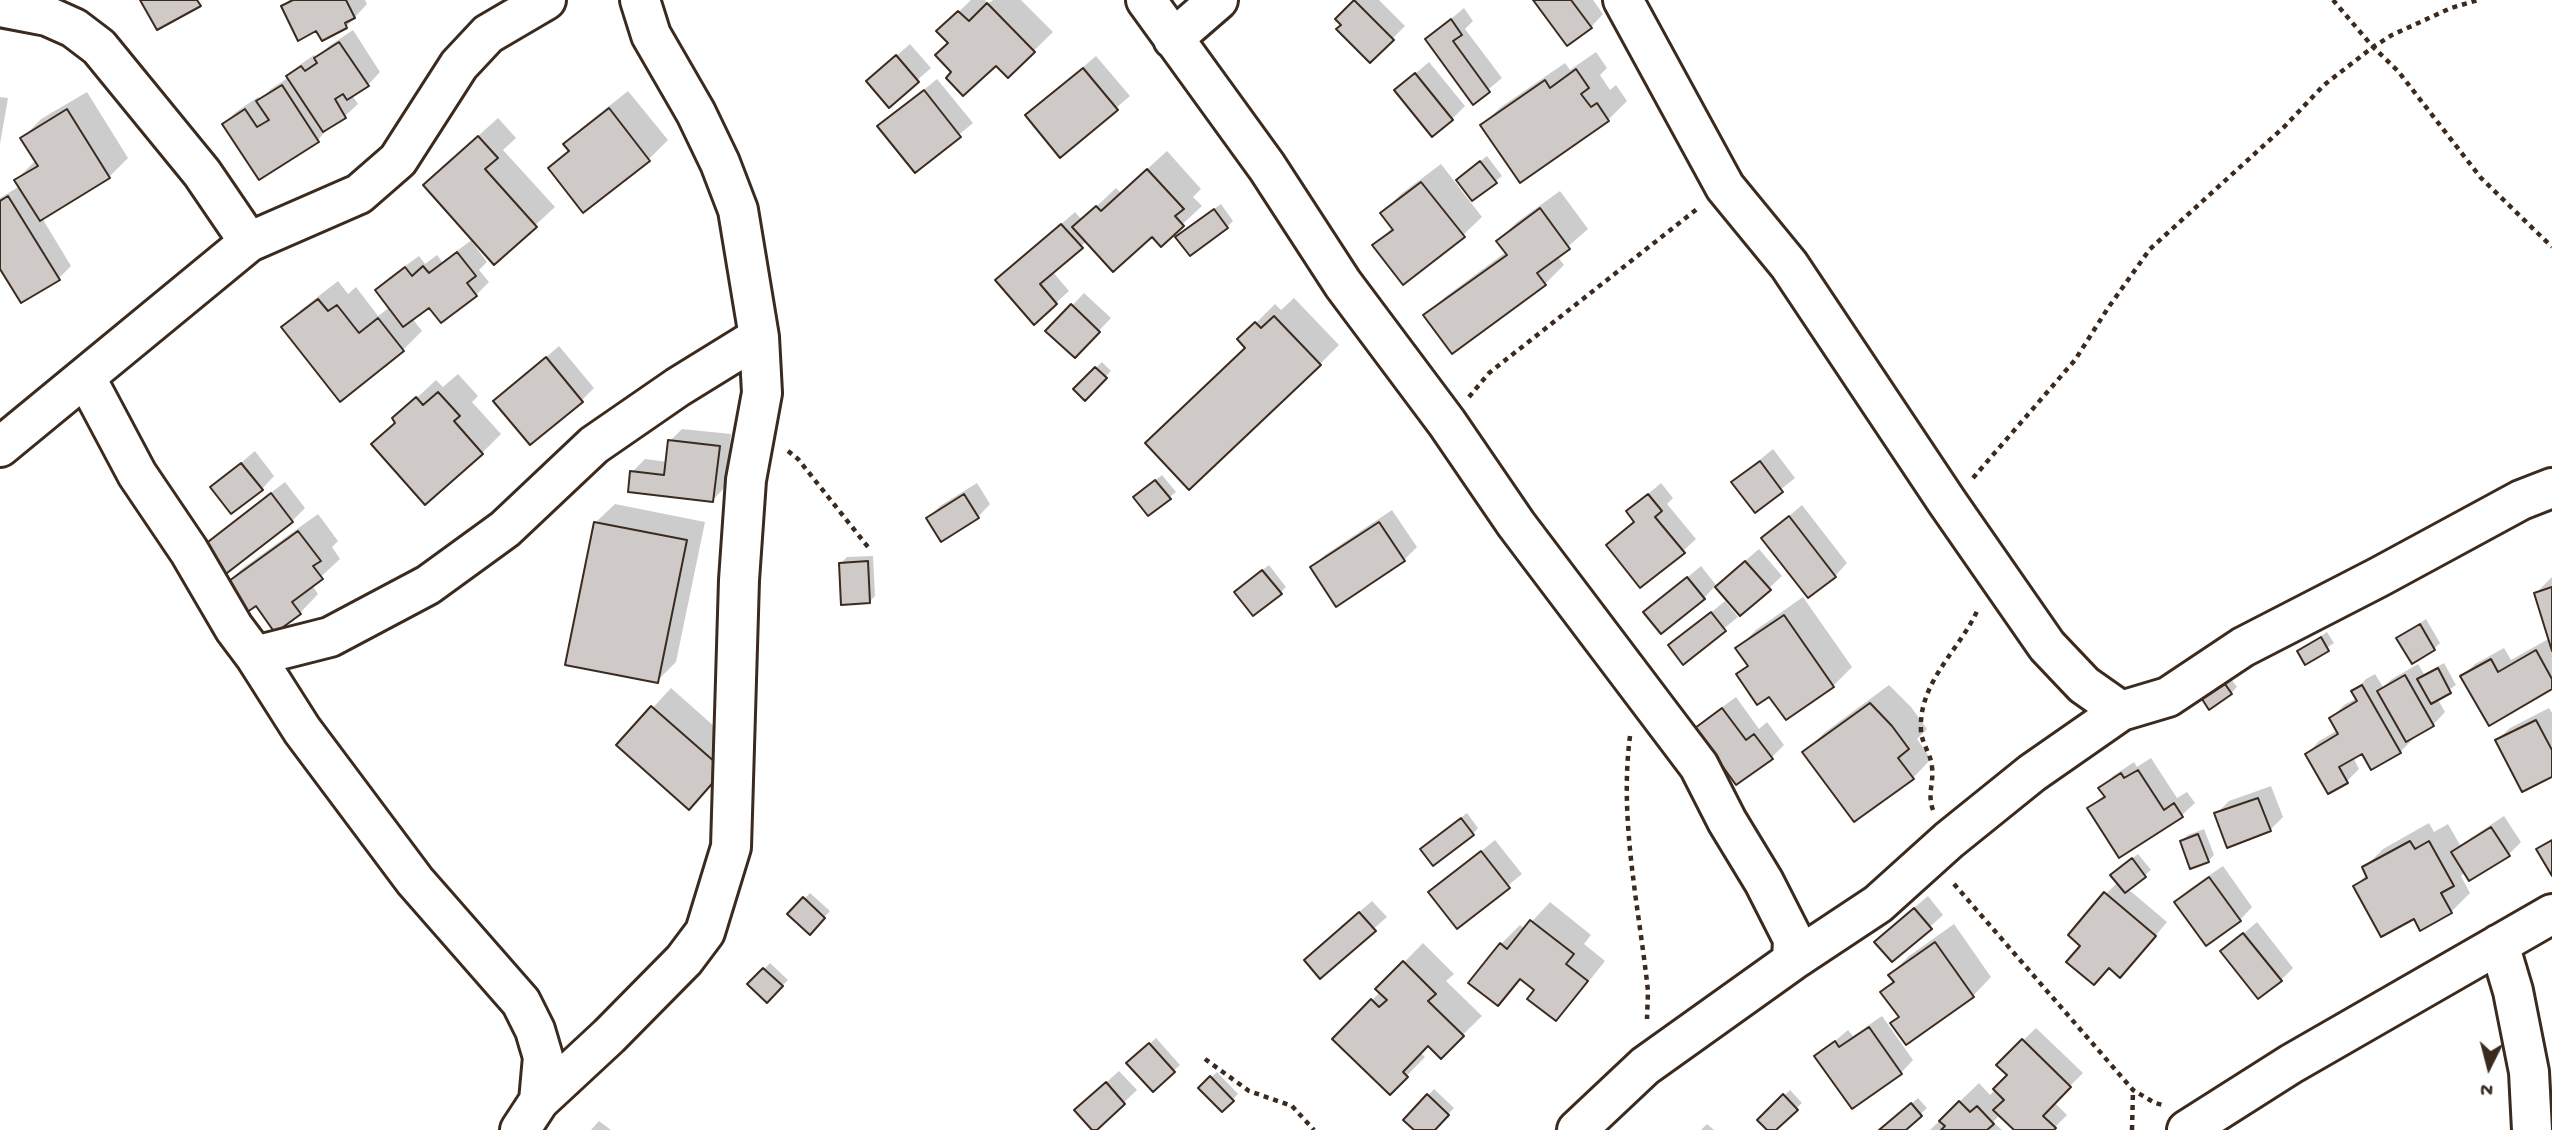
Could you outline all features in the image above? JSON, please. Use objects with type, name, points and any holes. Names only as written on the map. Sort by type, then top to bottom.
[{"type":"street","points":[[74,0],[79,14],[99,47],[202,173],[249,243]]},
{"type":"street","points":[[0,447],[249,243],[359,194],[398,160],[459,65],[488,34],[546,0]]},
{"type":"street","points":[[530,1116],[684,960],[705,932],[731,848],[738,580],[746,480],[762,393],[759,337],[738,210],[720,163],[696,113],[651,35],[640,0]]},
{"type":"street","points":[[1146,0],[1267,167],[1343,284],[1447,423],[1516,524],[1699,766],[1793,939],[1792,961]]},
{"type":"street","points":[[1173,39],[1218,0]]},
{"type":"street","points":[[1623,0],[1725,187],[1789,265],[2047,646],[2084,685],[2121,711]]},
{"type":"street","points":[[14,5],[74,28],[99,47]]},
{"type":"street","points":[[255,656],[330,637],[428,586],[505,529],[594,445],[678,387],[759,337]]},
{"type":"street","points":[[86,377],[137,474],[302,730],[415,881],[521,1002],[535,1030],[544,1057],[530,1116]]},
{"type":"street","points":[[1577,1130],[1645,1066],[1792,961],[1878,904],[1940,848],[2032,773],[2121,711],[2168,697],[2243,647],[2521,500],[2552,488]]},
{"type":"street","points":[[2197,1123],[2291,1064],[2552,914]]},
{"type":"street","points":[[2499,944],[2513,991],[2529,1072],[2532,1130]]},
{"type":"path","points":[[2333,0],[2373,47],[2398,71],[2482,178],[2552,247]]},
{"type":"path","points":[[1947,502],[1972,480],[2075,360],[2150,249],[2284,127],[2324,85],[2373,47],[2392,35],[2451,8],[2478,0]]},
{"type":"path","points":[[1447,423],[1489,373],[1725,187]]},
{"type":"path","points":[[757,427],[798,459],[868,547]]},
{"type":"path","points":[[1995,569],[1972,622],[1931,683],[1925,708],[1921,730],[1933,771],[1929,794],[1940,848],[2133,1090],[2197,1123]]},
{"type":"path","points":[[1637,682],[1626,768],[1626,810],[1648,991],[1645,1066]]},
{"type":"path","points":[[1205,1059],[1249,1091],[1292,1106],[1314,1130]]},
{"type":"path","points":[[2132,1130],[2133,1090]]},
{"type":"building","points":[[140,0],[197,0],[201,6],[157,30]]},
{"type":"building","points":[[293,0],[346,0],[355,18],[345,23],[347,28],[322,41],[316,31],[298,41],[281,6]]},
{"type":"building","points":[[1354,0],[1394,40],[1370,63],[1336,29],[1341,25],[1335,19]]},
{"type":"building","points":[[1533,0],[1571,0],[1592,28],[1567,46]]},
{"type":"building","points":[[987,3],[1035,52],[1008,78],[996,66],[963,96],[946,78],[951,72],[935,55],[948,43],[936,31],[958,11],[969,21]]},
{"type":"building","points":[[1451,19],[1462,35],[1453,41],[1490,92],[1473,105],[1425,39]]},
{"type":"building","points":[[339,42],[369,86],[347,100],[343,94],[335,99],[346,118],[323,132],[286,76],[301,66],[305,71],[317,63],[314,58]]},
{"type":"building","points":[[896,55],[919,82],[889,108],[866,81]]},
{"type":"building","points":[[1083,68],[1118,110],[1060,158],[1025,115]]},
{"type":"building","points":[[1576,69],[1589,88],[1581,94],[1591,107],[1597,103],[1609,121],[1520,183],[1480,125],[1545,80],[1550,88]]},
{"type":"building","points":[[1415,73],[1453,120],[1432,137],[1394,90]]},
{"type":"building","points":[[282,85],[319,142],[259,180],[222,124],[245,109],[257,127],[269,120],[256,101]]},
{"type":"building","points":[[924,90],[961,137],[915,173],[877,126]]},
{"type":"building","points":[[609,108],[650,161],[583,213],[548,168],[569,151],[563,144]]},
{"type":"building","points":[[67,109],[110,178],[40,221],[14,180],[38,166],[20,138]]},
{"type":"building","points":[[478,136],[498,158],[485,169],[537,227],[494,265],[423,185]]},
{"type":"building","points":[[1480,161],[1497,183],[1472,201],[1456,180]]},
{"type":"building","points":[[1147,169],[1184,209],[1175,216],[1184,226],[1161,247],[1152,237],[1113,272],[1072,227],[1096,206],[1101,211]]},
{"type":"building","points":[[1421,182],[1465,237],[1403,285],[1372,245],[1393,230],[1380,213]]},
{"type":"building","points":[[8,196],[60,280],[21,303],[0,269],[0,201]]},
{"type":"building","points":[[1540,208],[1570,249],[1537,273],[1546,285],[1452,354],[1423,315],[1507,255],[1496,241]]},
{"type":"building","points":[[1214,209],[1228,228],[1190,256],[1175,237]]},
{"type":"building","points":[[1061,224],[1083,248],[1040,284],[1057,304],[1034,325],[995,280]]},
{"type":"building","points":[[457,252],[476,276],[467,283],[477,296],[441,323],[429,308],[403,327],[375,290],[405,267],[412,276],[423,266],[429,273]]},
{"type":"building","points":[[318,299],[328,311],[337,305],[359,333],[378,318],[404,351],[340,402],[281,327]]},
{"type":"building","points":[[1071,304],[1100,332],[1075,358],[1045,331]]},
{"type":"building","points":[[1274,316],[1321,365],[1189,490],[1145,443],[1245,348],[1237,339],[1255,322],[1261,328]]},
{"type":"building","points":[[546,357],[583,402],[530,445],[493,401]]},
{"type":"building","points":[[1095,367],[1107,378],[1085,401],[1073,389]]},
{"type":"building","points":[[438,392],[460,416],[454,421],[483,454],[425,505],[371,444],[395,423],[392,418],[416,397],[423,405]]},
{"type":"building","points":[[668,440],[720,446],[713,502],[628,492],[630,471],[664,475]]},
{"type":"building","points":[[1760,461],[1783,492],[1755,513],[1731,482]]},
{"type":"building","points":[[241,463],[263,490],[231,514],[210,487]]},
{"type":"building","points":[[1155,480],[1171,499],[1148,516],[1133,497]]},
{"type":"building","points":[[271,493],[293,522],[218,580],[195,552]]},
{"type":"building","points":[[964,494],[979,518],[941,542],[926,518]]},
{"type":"building","points":[[1648,494],[1662,511],[1655,517],[1685,553],[1640,588],[1606,545],[1634,522],[1626,511]]},
{"type":"building","points":[[1789,516],[1836,577],[1808,598],[1761,538]]},
{"type":"building","points":[[594,522],[687,540],[658,683],[565,665]]},
{"type":"building","points":[[1379,522],[1405,561],[1336,607],[1310,567]]},
{"type":"building","points":[[298,531],[321,561],[313,566],[323,579],[292,602],[301,614],[275,633],[256,606],[243,615],[222,586]]},
{"type":"building","points":[[868,561],[870,603],[841,605],[839,563]]},
{"type":"building","points":[[1745,561],[1771,590],[1740,616],[1715,587]]},
{"type":"building","points":[[1262,570],[1282,594],[1253,616],[1234,592]]},
{"type":"building","points":[[1687,577],[1705,599],[1661,634],[1643,612]]},
{"type":"building","points":[[2552,587],[2552,651],[2534,593]]},
{"type":"building","points":[[1711,612],[1726,631],[1683,665],[1668,645]]},
{"type":"building","points":[[1784,615],[1834,687],[1786,720],[1769,697],[1757,705],[1736,674],[1748,666],[1735,648]]},
{"type":"building","points":[[2420,624],[2435,650],[2412,664],[2396,638]]},
{"type":"building","points":[[2321,637],[2329,651],[2305,665],[2297,651]]},
{"type":"building","points":[[2536,650],[2552,679],[2552,689],[2489,726],[2460,676],[2491,659],[2498,672]]},
{"type":"building","points":[[2438,668],[2451,693],[2431,704],[2417,679]]},
{"type":"building","points":[[2405,675],[2434,726],[2406,742],[2377,691]]},
{"type":"building","points":[[2225,684],[2232,694],[2209,710],[2202,699]]},
{"type":"building","points":[[2362,685],[2401,753],[2371,770],[2362,754],[2339,767],[2348,783],[2328,794],[2305,754],[2338,734],[2329,718],[2357,701],[2351,691]]},
{"type":"building","points":[[1870,703],[1909,749],[1898,758],[1914,779],[1854,822],[1802,752]]},
{"type":"building","points":[[651,706],[724,770],[689,810],[616,745]]},
{"type":"building","points":[[1722,708],[1746,740],[1754,734],[1773,759],[1736,785],[1695,728]]},
{"type":"building","points":[[2536,720],[2552,750],[2552,777],[2522,792],[2495,740]]},
{"type":"building","points":[[2138,770],[2164,810],[2174,803],[2183,817],[2119,858],[2087,808],[2105,797],[2098,788],[2121,773],[2124,778]]},
{"type":"building","points":[[2258,798],[2271,831],[2227,848],[2214,813]]},
{"type":"building","points":[[1461,818],[1474,835],[1433,866],[1420,849]]},
{"type":"building","points":[[2491,827],[2510,856],[2469,881],[2451,852]]},
{"type":"building","points":[[2198,834],[2209,862],[2190,869],[2180,841]]},
{"type":"building","points":[[2552,840],[2552,876],[2536,849]]},
{"type":"building","points":[[2410,841],[2415,849],[2429,841],[2454,886],[2441,893],[2452,913],[2420,931],[2414,919],[2381,937],[2353,886],[2367,878],[2362,867]]},
{"type":"building","points":[[1481,851],[1510,888],[1457,929],[1428,892]]},
{"type":"building","points":[[2132,858],[2146,877],[2125,893],[2110,875]]},
{"type":"building","points":[[2209,877],[2241,921],[2206,946],[2174,902]]},
{"type":"building","points":[[2104,892],[2156,936],[2120,978],[2109,968],[2094,985],[2066,962],[2080,946],[2068,935]]},
{"type":"building","points":[[803,897],[825,918],[810,935],[787,914]]},
{"type":"building","points":[[1914,908],[1932,929],[1892,962],[1874,942]]},
{"type":"building","points":[[1359,912],[1376,931],[1320,979],[1304,960]]},
{"type":"building","points":[[1530,920],[1574,954],[1566,964],[1588,981],[1556,1021],[1527,999],[1534,990],[1520,979],[1498,1006],[1468,983],[1500,943],[1507,949]]},
{"type":"building","points":[[2243,933],[2282,981],[2258,999],[2220,951]]},
{"type":"building","points":[[1935,942],[1974,997],[1906,1045],[1890,1023],[1899,1017],[1880,992],[1894,982],[1888,975]]},
{"type":"building","points":[[1403,961],[1436,994],[1428,1001],[1464,1036],[1441,1059],[1428,1046],[1403,1072],[1408,1077],[1390,1095],[1332,1039],[1371,999],[1379,1007],[1387,1000],[1375,989]]},
{"type":"building","points":[[763,968],[783,986],[767,1003],[747,984]]},
{"type":"building","points":[[1869,1027],[1902,1074],[1852,1109],[1814,1056],[1835,1041],[1839,1047]]},
{"type":"building","points":[[2022,1039],[2071,1087],[2043,1116],[2056,1128],[2054,1130],[2014,1130],[1993,1110],[2004,1100],[1993,1089],[2007,1075],[1996,1065]]},
{"type":"building","points":[[1149,1043],[1175,1072],[1153,1092],[1126,1063]]},
{"type":"building","points":[[1210,1076],[1234,1101],[1222,1112],[1198,1088]]},
{"type":"building","points":[[1106,1082],[1125,1104],[1097,1130],[1092,1130],[1074,1110]]},
{"type":"building","points":[[1427,1094],[1449,1115],[1435,1130],[1414,1130],[1403,1120]]},
{"type":"building","points":[[1783,1094],[1798,1110],[1776,1130],[1767,1130],[1757,1120]]},
{"type":"building","points":[[1959,1101],[1970,1112],[1977,1106],[1994,1124],[1987,1130],[1941,1130],[1945,1126],[1939,1121]]},
{"type":"building","points":[[1911,1103],[1922,1116],[1906,1130],[1879,1130]]}]
